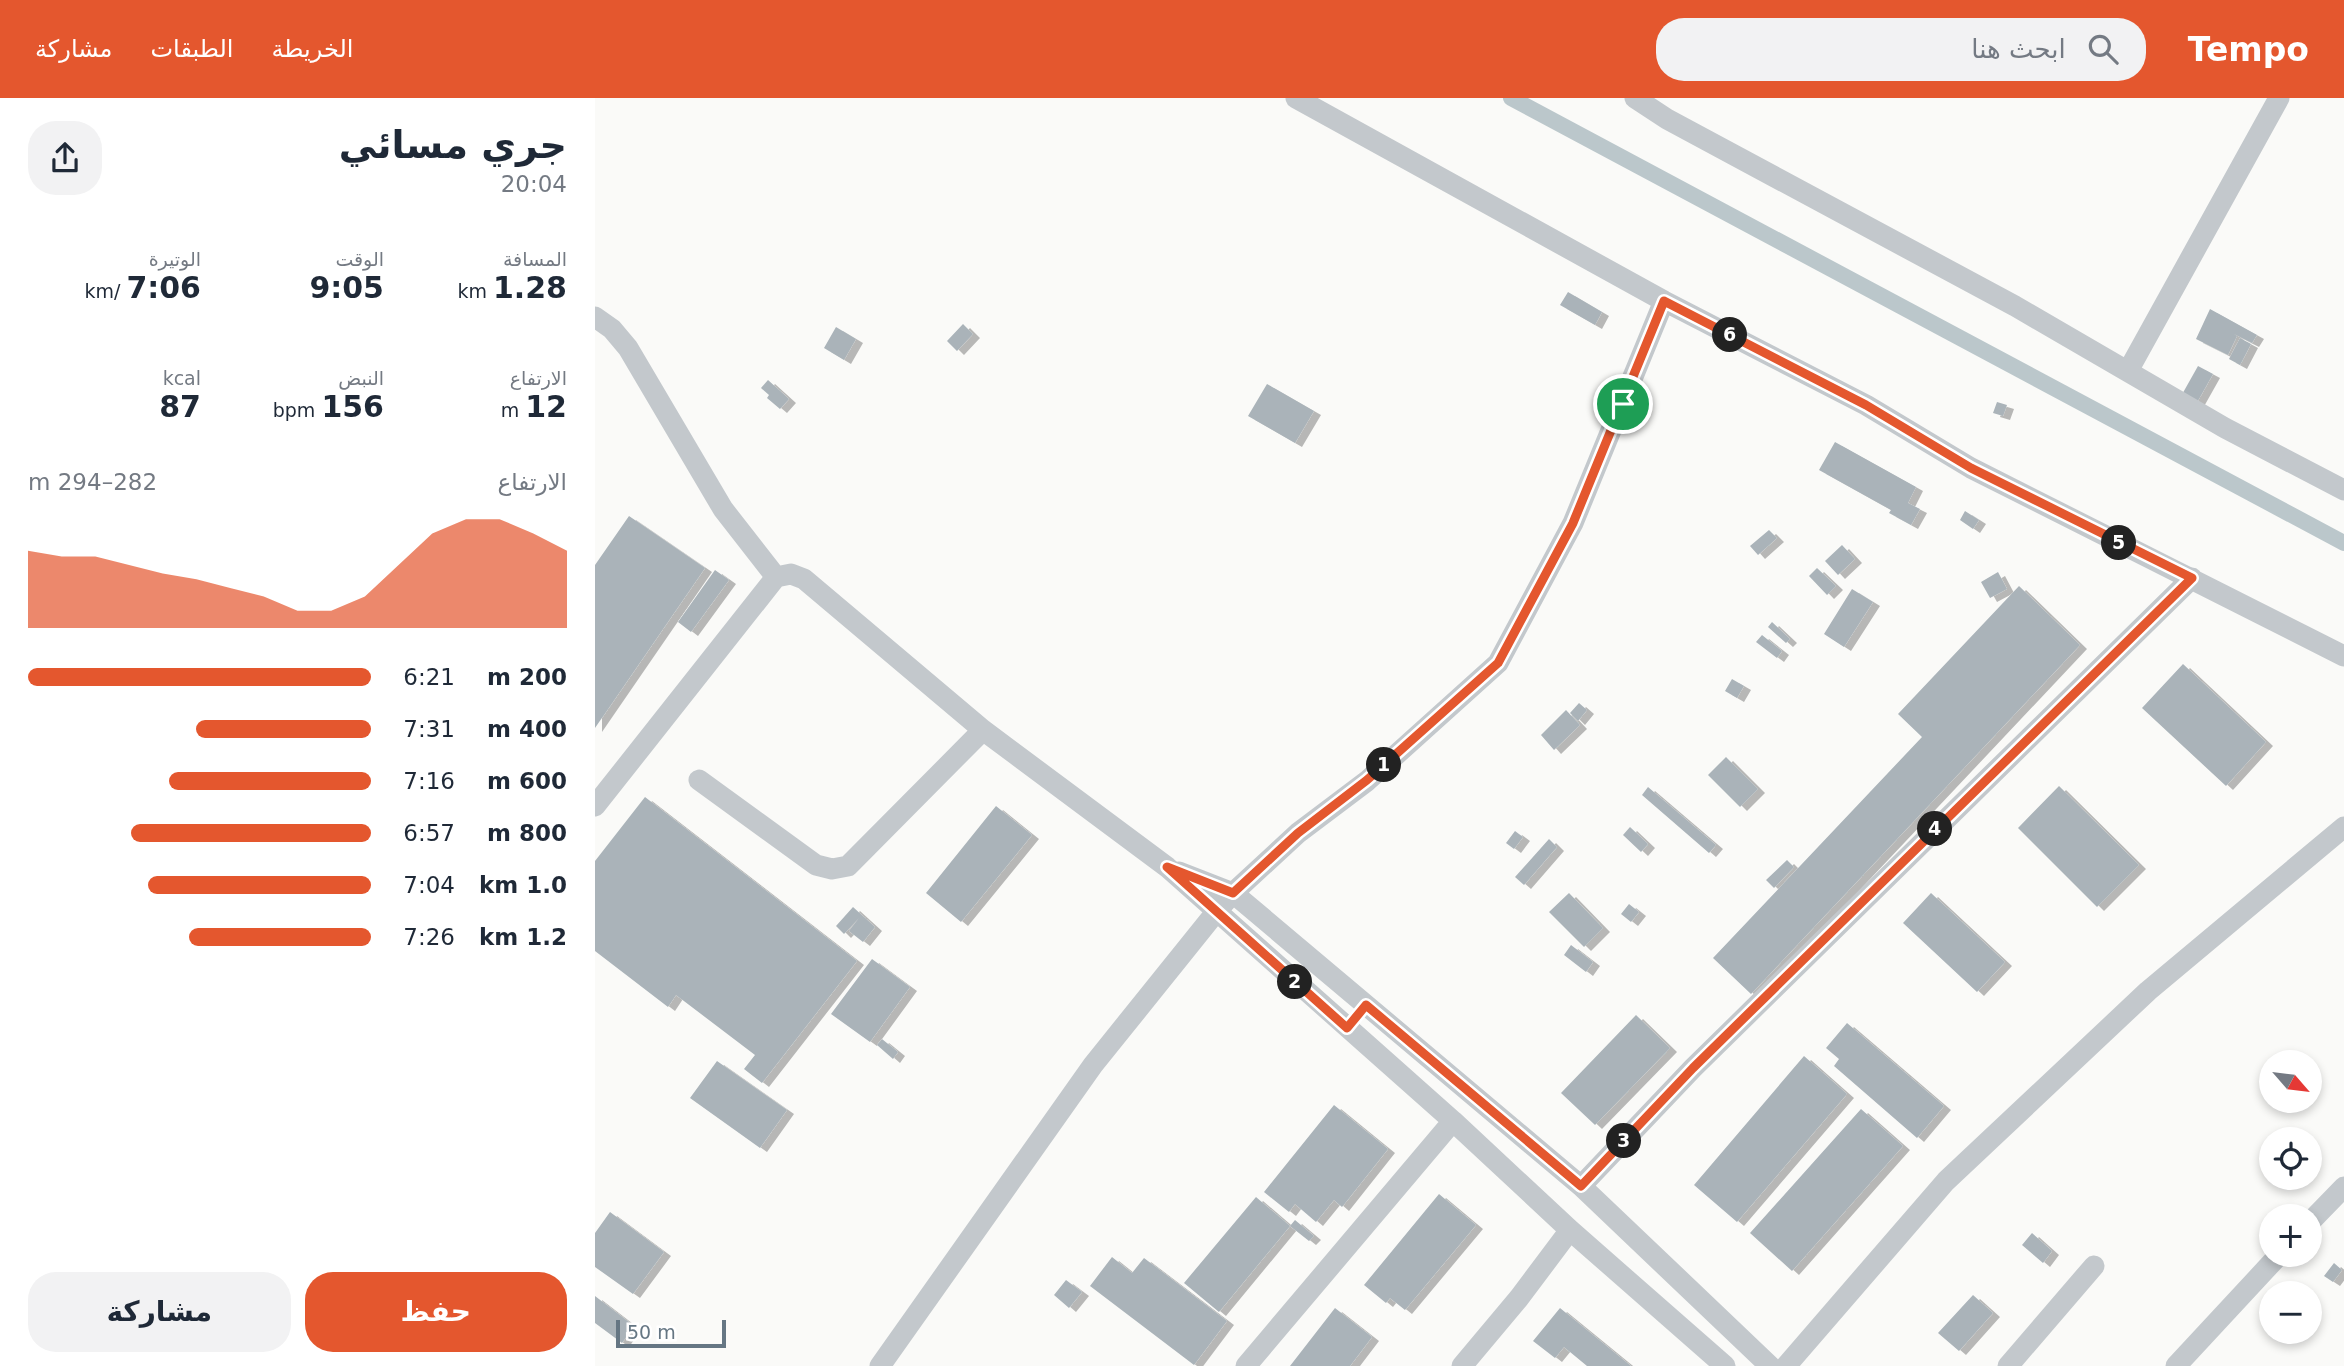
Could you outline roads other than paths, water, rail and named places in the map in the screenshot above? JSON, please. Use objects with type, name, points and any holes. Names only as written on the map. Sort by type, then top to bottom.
[{"type":"street","points":[[1296,98],[1664,301],[1866,405],[1971,468],[2344,656]]},
{"type":"street","points":[[1635,98],[1667,120],[1992,293],[2246,439],[2344,490]]},
{"type":"street","points":[[2128,371],[2279,98]]},
{"type":"street","points":[[880,1366],[1093,1065],[1216,912],[1298,833],[1367,780],[1498,663],[1573,523],[1664,301]]},
{"type":"street","points":[[595,317],[612,328],[628,348],[723,509],[776,577]]},
{"type":"street","points":[[595,806],[776,577],[791,574],[804,579],[983,730],[1167,867],[1725,1366]]},
{"type":"street","points":[[1581,1186],[1693,1068],[2192,578]]},
{"type":"street","points":[[699,780],[816,865],[832,869],[848,866],[983,730]]},
{"type":"street","points":[[1786,1366],[1946,1181],[2148,991],[2344,827]]},
{"type":"street","points":[[1167,867],[1233,893],[1581,1186],[1770,1366]]},
{"type":"street","points":[[1263,954],[1279,932]]},
{"type":"street","points":[[1347,1028],[1366,1005]]},
{"type":"street","points":[[1246,1366],[1453,1121]]},
{"type":"street","points":[[2322,1209],[2344,1186]]},
{"type":"street","points":[[1462,1366],[1519,1298],[1570,1230]]},
{"type":"street","points":[[2008,1366],[2094,1266]]},
{"type":"street","points":[[2176,1366],[2268,1267]]},
{"type":"waterway","points":[[1511,98],[2344,543]]}]
